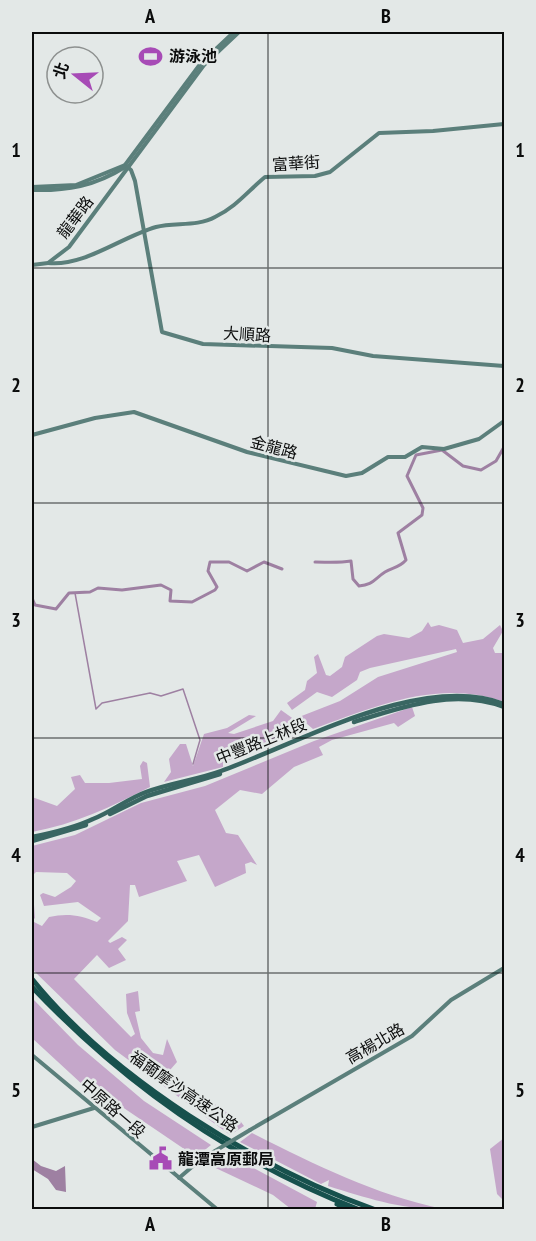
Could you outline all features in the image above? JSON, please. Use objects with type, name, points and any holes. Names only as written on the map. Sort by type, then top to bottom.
[{"type":"highway","name":"福爾摩沙高速公路","points":[[32,979],[74,1024],[151,1088],[192,1116],[310,1183],[376,1209]]},
{"type":"highway","name":"福爾摩沙高速公路","points":[[32,987],[84,1041],[165,1106],[217,1140],[290,1180],[360,1209]]},
{"type":"highway","points":[[290,1180],[349,1209]]},
{"type":"main road","name":"中豐路上林段","points":[[32,839],[80,825],[145,793],[220,771],[334,725],[409,700],[419,698],[469,699],[504,705]]},
{"type":"street","points":[[125,166],[201,63],[234,32]]},
{"type":"street","points":[[32,189],[76,185],[125,166],[204,65],[239,32]]},
{"type":"street","name":"富華街","points":[[48,262],[73,263],[144,231],[167,224],[212,219],[245,198],[268,176],[315,176],[330,172],[379,133],[504,124]]},
{"type":"street","name":"大順路","points":[[125,166],[131,170],[135,181],[162,333],[203,344],[332,348],[373,356],[504,366]]},
{"type":"street","name":"龍華路","points":[[32,265],[48,262],[69,247],[125,166]]},
{"type":"street","name":"金龍路","points":[[32,435],[95,418],[134,412],[247,452],[346,476],[362,473],[388,457],[405,457],[422,447],[444,448],[479,439],[504,421]]},
{"type":"street","name":"高楊北路","points":[[179,1178],[200,1160],[412,1036],[451,1000],[504,968]]},
{"type":"street","name":"中原路一段","points":[[32,1055],[218,1209]]},
{"type":"street","points":[[32,1126],[95,1108]]},
{"type":"shaded area","points":[[428,622],[431,627],[439,625],[457,630],[463,643],[483,639],[500,625],[503,631],[493,648],[495,653],[503,653],[504,649],[504,702],[480,695],[431,694],[383,704],[313,729],[299,717],[340,701],[378,677],[457,652],[456,649],[370,668],[360,672],[357,680],[332,697],[317,692],[292,710],[287,703],[305,690],[307,681],[317,673],[314,657],[318,654],[326,675],[330,676],[342,667],[345,657],[377,636],[384,634],[409,638],[422,631]]},
{"type":"shaded area","points":[[412,707],[415,716],[398,727],[394,723],[332,740],[319,747],[323,755],[294,767],[262,794],[240,790],[215,810],[226,833],[238,835],[257,865],[251,862],[245,864],[246,873],[215,887],[199,855],[177,861],[187,881],[139,897],[135,885],[130,885],[128,921],[108,941],[110,943],[122,937],[127,940],[118,949],[126,960],[109,968],[97,955],[74,979],[131,1037],[135,1034],[127,1013],[126,994],[138,991],[140,1011],[135,1012],[141,1038],[153,1053],[163,1055],[167,1039],[177,1062],[170,1070],[175,1077],[244,1126],[230,1135],[115,1050],[32,969],[32,921],[42,926],[49,917],[62,915],[73,915],[97,922],[101,918],[78,902],[44,906],[40,895],[43,893],[55,897],[76,881],[67,873],[36,872],[32,876],[32,846],[75,835],[141,803],[205,786],[314,741]]},
{"type":"shaded area","points":[[281,710],[309,730],[229,760],[223,763],[223,767],[164,782],[171,772],[169,759],[180,744],[186,744],[193,766],[204,734],[227,728],[249,715],[256,716],[228,733],[234,734],[273,721]]},
{"type":"shaded area","points":[[143,761],[147,763],[150,787],[92,814],[32,832],[32,797],[57,806],[75,789],[71,777],[80,775],[85,783],[142,779],[140,766]]},
{"type":"shaded area","points":[[32,876],[35,919],[32,916]]},
{"type":"shaded area","points":[[32,998],[78,1045],[144,1101],[211,1145],[196,1157],[112,1100],[83,1085],[32,1038]]},
{"type":"shaded area","points":[[252,1133],[369,1187],[443,1209],[413,1208],[371,1199],[328,1186],[329,1180],[321,1184],[240,1142]]},
{"type":"shaded area","points":[[504,1138],[504,1201],[497,1194],[490,1149]]},
{"type":"shaded area","points":[[224,1152],[317,1202],[315,1209],[291,1209],[273,1195],[205,1163]]},
{"type":"shaded area","points":[[32,1159],[41,1166],[56,1171],[65,1166],[66,1192],[56,1190],[48,1179],[32,1169]]},
{"type":"waterway","points":[[315,562],[351,561],[353,579],[359,586],[370,583],[385,572],[401,565],[406,560],[398,533],[422,515],[423,508],[407,476],[416,455],[442,450],[463,466],[481,470],[496,461],[504,447]]},
{"type":"waterway","points":[[32,598],[35,605],[56,609],[69,593],[90,592],[98,588],[122,590],[161,585],[171,590],[170,601],[192,602],[217,587],[208,571],[210,562],[229,562],[247,571],[264,562],[282,569]]},
{"type":"waterway","points":[[75,593],[96,709],[102,703],[150,693],[161,696],[183,689],[200,740],[193,764]]},
{"type":"place","name":"游泳池","points":[[151,56]]},
{"type":"place","name":"龍潭高原郵局","points":[[160,1159]]}]
